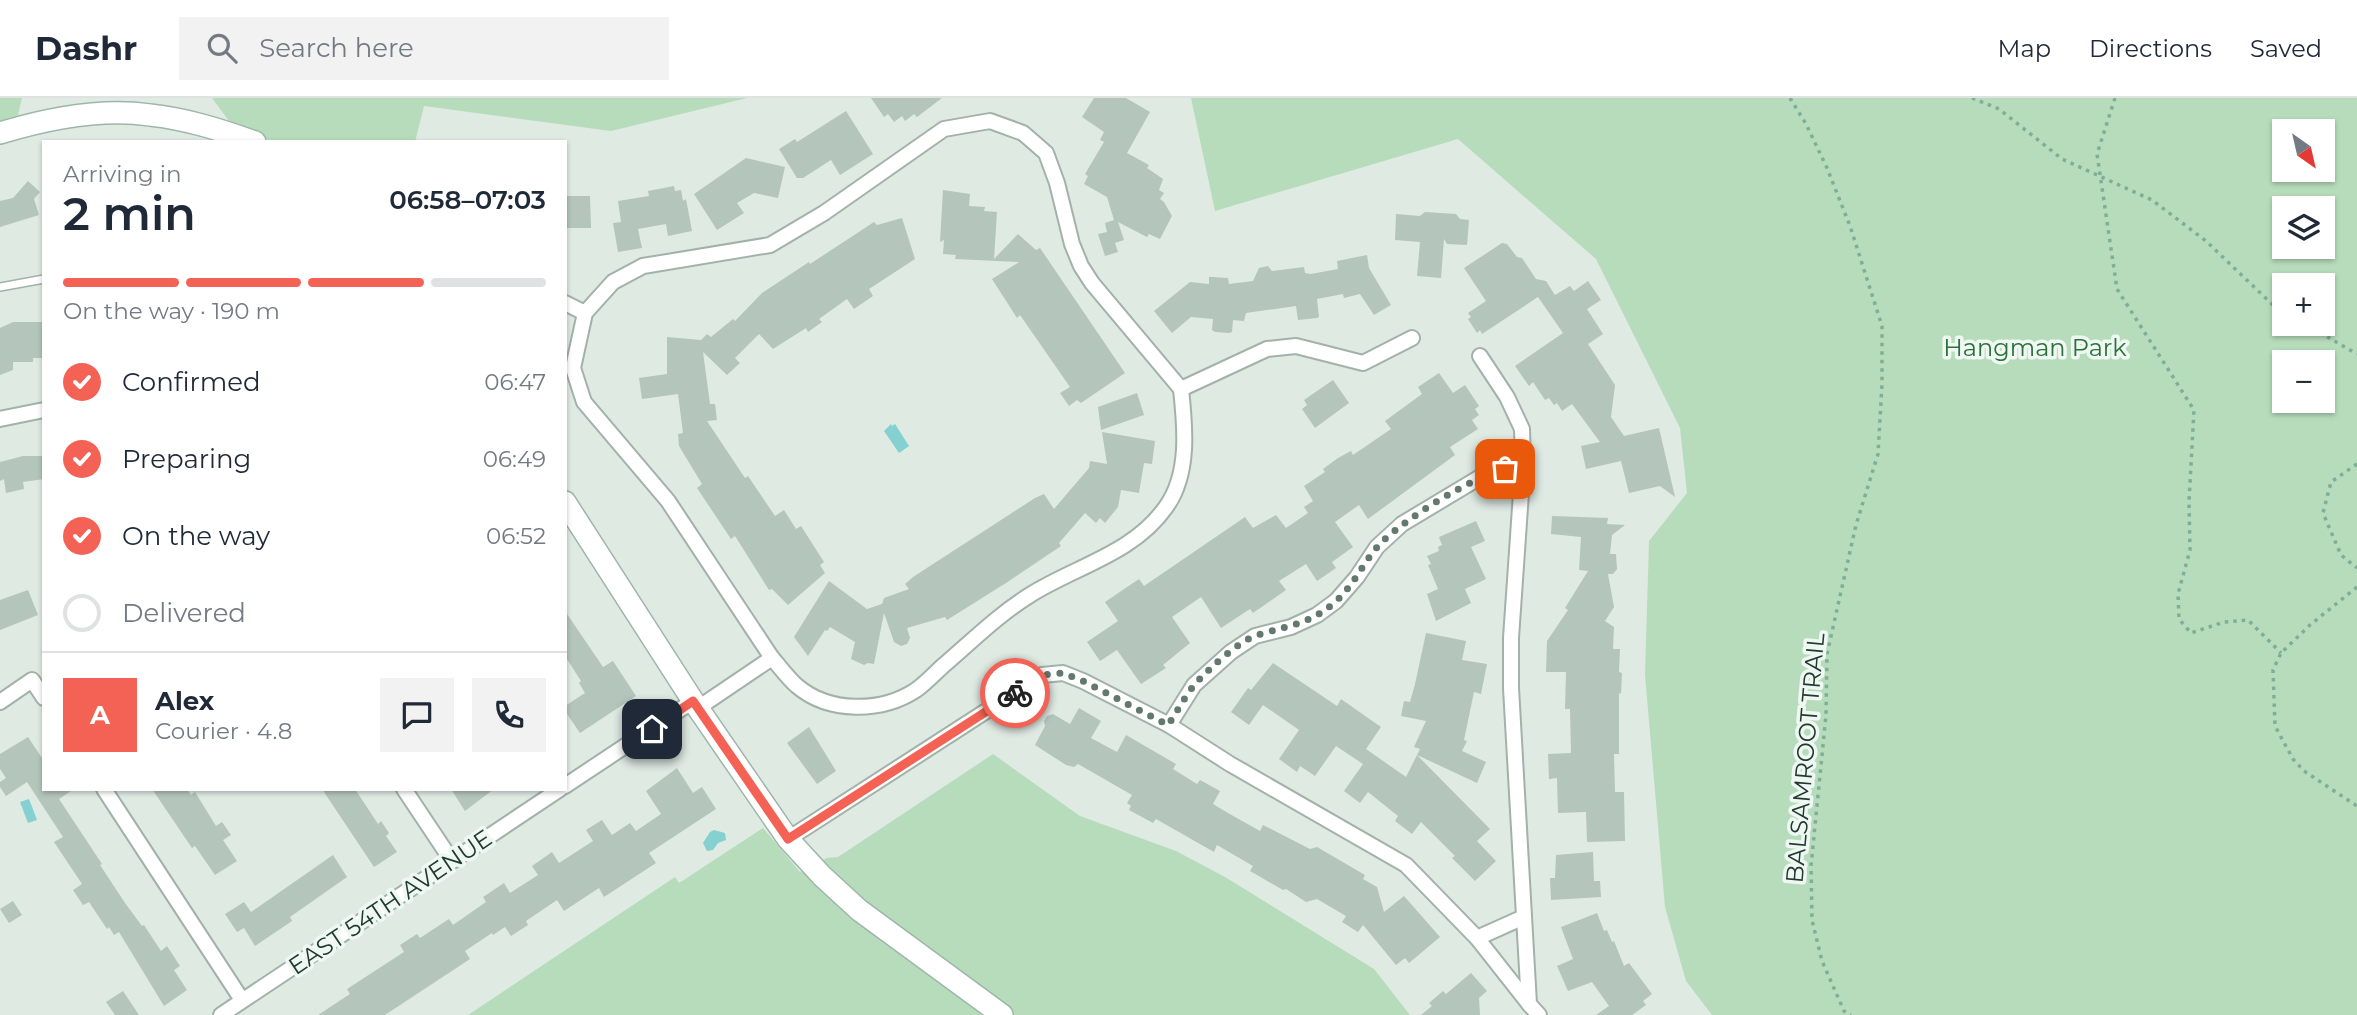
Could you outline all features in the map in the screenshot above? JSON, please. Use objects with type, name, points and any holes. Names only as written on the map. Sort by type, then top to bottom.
[{"type":"main road","points":[[0,133],[86,115],[148,114],[206,125],[249,140]]},
{"type":"main road","points":[[567,505],[696,705],[788,839],[822,876],[859,910],[1002,1015]]},
{"type":"street","points":[[990,121],[1023,133],[1046,153],[1081,266],[1092,283],[1181,389],[1185,428],[1182,468],[1168,506],[1140,536],[1110,555],[1048,584],[1015,604],[915,690],[891,701],[841,707],[818,699],[797,686],[772,658],[668,501],[584,402],[573,368],[585,313],[613,282],[643,266],[770,244],[824,213],[944,129],[990,121]]},
{"type":"street","points":[[567,304],[585,313]]},
{"type":"street","points":[[1181,389],[1267,349],[1296,346],[1363,363],[1412,338]]},
{"type":"street","points":[[1480,356],[1507,397],[1522,429],[1523,464],[1511,650],[1524,917],[1534,1010]]},
{"type":"street","points":[[0,419],[42,410]]},
{"type":"street","points":[[1168,725],[1194,685],[1231,652],[1255,635],[1291,627],[1317,615],[1336,601],[1357,577],[1377,547],[1402,524],[1487,473],[1523,464]]},
{"type":"street","name":"EAST 54TH AVENUE","points":[[567,783],[772,658]]},
{"type":"street","points":[[788,839],[1042,675],[1063,673],[1168,725],[1230,764],[1406,865],[1477,938],[1534,1010]]},
{"type":"street","points":[[0,702],[32,680],[42,695]]},
{"type":"street","points":[[105,791],[242,1000]]},
{"type":"street","points":[[405,791],[452,861]]},
{"type":"street","name":"EAST 54TH AVENUE","points":[[221,1015],[555,791]]},
{"type":"street","points":[[1477,938],[1524,917]]},
{"type":"lane","points":[[0,287],[42,279]]},
{"type":"path","name":"BALSAMROOT TRAIL","points":[[1787,98],[1806,124],[1827,168],[1850,226],[1882,326],[1878,454],[1856,525],[1827,654],[1826,715],[1811,866],[1812,920],[1822,961],[1844,1011],[1851,1015]]},
{"type":"path","points":[[1972,98],[1999,108],[2062,159],[2152,200],[2206,242],[2272,304]]},
{"type":"path","points":[[2115,98],[2097,154],[2118,289],[2194,410],[2189,502],[2190,550],[2178,594],[2179,619],[2191,633],[2224,622],[2248,620],[2281,653]]},
{"type":"path","points":[[2326,336],[2357,354]]},
{"type":"path","points":[[2357,464],[2331,482],[2323,513],[2341,555],[2357,568]]},
{"type":"path","points":[[2357,587],[2310,625],[2281,653],[2273,670],[2275,726],[2293,759],[2304,772],[2357,806]]},
{"type":"green space","points":[[0,98],[22,98],[18,115],[0,121]]},
{"type":"green space","points":[[212,98],[747,98],[611,131],[424,106],[416,140],[269,140],[229,121]]},
{"type":"green space","name":"Hangman Park","points":[[1191,98],[2357,98],[2357,1015],[1712,1015],[1686,981],[1665,907],[1645,675],[1649,541],[1687,493],[1680,428],[1596,259],[1458,139],[1215,211]]},
{"type":"green space","points":[[993,754],[1080,816],[1176,851],[1225,877],[1374,969],[1410,1015],[468,1015],[675,877],[679,883],[763,828],[800,872],[827,858],[838,857]]},
{"type":"water","points":[[891,424],[895,424],[909,446],[899,453],[884,431]]},
{"type":"water","points":[[29,799],[37,820],[28,823],[20,802]]},
{"type":"water","points":[[714,830],[725,833],[726,840],[718,843],[713,850],[707,851],[703,843]]},
{"type":"building","points":[[871,98],[942,98],[917,117],[914,114],[905,121],[902,116],[894,122],[888,114],[884,117]]},
{"type":"building","points":[[1094,98],[1126,98],[1150,112],[1127,153],[1149,165],[1147,168],[1163,179],[1159,190],[1164,193],[1160,199],[1172,216],[1160,239],[1149,234],[1147,237],[1118,222],[1124,240],[1115,243],[1118,252],[1105,256],[1098,234],[1107,232],[1105,223],[1114,220],[1107,197],[1084,184],[1088,176],[1085,174],[1104,142],[1100,140],[1104,132],[1082,117]]},
{"type":"building","points":[[846,111],[873,154],[840,175],[831,160],[803,178],[797,178],[779,149],[795,139],[797,142]]},
{"type":"building","points":[[746,158],[785,167],[778,198],[754,193],[737,203],[744,213],[717,230],[694,194]]},
{"type":"building","points":[[28,181],[40,192],[34,199],[39,215],[0,227],[0,201],[13,198]]},
{"type":"building","points":[[674,186],[675,191],[681,190],[683,201],[686,199],[692,231],[668,236],[666,224],[638,229],[642,248],[618,252],[613,223],[621,222],[618,201],[649,196],[648,191]]},
{"type":"building","points":[[943,190],[970,194],[969,206],[985,207],[984,211],[997,212],[994,259],[1018,234],[1036,250],[1040,248],[1125,373],[1081,403],[1077,400],[1069,406],[1060,393],[1070,387],[1020,315],[1017,318],[992,279],[1019,262],[955,259],[956,255],[943,254],[944,240],[940,242]]},
{"type":"building","points":[[567,196],[590,196],[591,228],[567,228]]},
{"type":"building","points":[[1425,212],[1456,214],[1460,219],[1469,220],[1467,245],[1447,244],[1444,239],[1441,278],[1417,276],[1420,242],[1395,240],[1396,214],[1420,216]]},
{"type":"building","points":[[902,218],[915,259],[869,289],[873,296],[854,309],[847,299],[819,319],[822,322],[808,332],[806,328],[773,349],[759,334],[735,358],[740,363],[727,375],[703,352],[710,404],[715,404],[717,420],[707,421],[745,478],[748,476],[775,516],[784,510],[796,529],[801,526],[824,562],[820,565],[825,573],[788,605],[772,589],[769,590],[735,536],[731,539],[697,488],[702,484],[679,446],[678,434],[683,433],[678,394],[642,399],[639,378],[667,374],[667,337],[701,340],[707,334],[711,337],[733,319],[735,321],[762,293],[809,262],[810,264],[874,222],[877,225]]},
{"type":"building","points":[[1502,243],[1507,244],[1517,257],[1522,258],[1536,279],[1546,281],[1555,295],[1570,286],[1574,291],[1588,281],[1601,300],[1587,309],[1603,334],[1588,344],[1615,385],[1611,417],[1624,436],[1659,428],[1675,497],[1660,486],[1629,493],[1621,461],[1586,469],[1581,446],[1600,442],[1572,404],[1562,411],[1557,403],[1554,405],[1549,398],[1545,400],[1533,382],[1529,386],[1515,366],[1563,333],[1538,297],[1482,334],[1480,330],[1477,333],[1468,319],[1471,317],[1468,313],[1486,301],[1464,268]]},
{"type":"building","points":[[1367,255],[1369,268],[1391,305],[1374,315],[1360,294],[1344,298],[1343,294],[1317,299],[1317,318],[1298,320],[1296,306],[1246,313],[1244,321],[1233,320],[1232,332],[1229,333],[1212,330],[1213,319],[1191,317],[1172,333],[1154,311],[1190,282],[1209,284],[1209,277],[1228,278],[1229,284],[1253,281],[1259,268],[1268,266],[1272,271],[1304,267],[1305,273],[1311,274],[1338,269],[1337,261]]},
{"type":"building","points":[[13,322],[42,322],[42,358],[33,358],[33,362],[13,362],[13,370],[0,375],[0,328]]},
{"type":"building","points":[[1439,373],[1453,393],[1465,385],[1479,406],[1475,409],[1479,415],[1472,420],[1478,429],[1450,447],[1455,455],[1368,519],[1359,505],[1335,522],[1353,547],[1332,562],[1336,568],[1317,581],[1306,564],[1279,581],[1286,590],[1253,613],[1250,609],[1221,628],[1201,597],[1172,617],[1190,643],[1163,665],[1166,668],[1141,684],[1117,650],[1100,661],[1087,642],[1118,621],[1105,602],[1139,579],[1144,586],[1245,517],[1253,528],[1276,515],[1286,528],[1308,513],[1304,507],[1313,501],[1304,486],[1325,472],[1323,469],[1338,458],[1351,451],[1353,455],[1391,429],[1385,421],[1422,394],[1418,387]]},
{"type":"building","points":[[1333,380],[1349,403],[1315,428],[1302,409],[1307,405],[1304,400]]},
{"type":"building","points":[[1137,393],[1144,415],[1101,430],[1098,407]]},
{"type":"building","points":[[1102,432],[1155,441],[1152,464],[1144,463],[1139,493],[1121,490],[1118,507],[1105,523],[1100,518],[1096,523],[1085,513],[1059,543],[1061,546],[1006,583],[947,620],[945,617],[907,628],[910,638],[907,644],[901,646],[894,642],[884,613],[874,664],[864,665],[851,659],[855,642],[830,627],[825,630],[808,656],[794,637],[829,581],[867,609],[882,604],[884,598],[909,589],[905,584],[913,577],[1035,498],[1044,494],[1054,509],[1089,468],[1090,461],[1107,464]]},
{"type":"building","points":[[23,456],[42,456],[42,479],[23,482],[24,489],[6,493],[4,479],[0,481],[0,462]]},
{"type":"building","points":[[1552,516],[1608,518],[1607,524],[1625,525],[1612,535],[1610,554],[1616,554],[1617,569],[1613,574],[1608,574],[1614,607],[1605,621],[1614,627],[1613,649],[1620,649],[1619,672],[1622,673],[1621,694],[1619,693],[1619,754],[1614,754],[1615,792],[1624,792],[1625,841],[1587,842],[1586,812],[1558,813],[1557,778],[1549,779],[1548,754],[1571,753],[1570,709],[1565,709],[1566,672],[1546,672],[1547,641],[1568,610],[1565,608],[1588,571],[1579,570],[1581,537],[1551,534]]},
{"type":"building","points":[[1476,521],[1485,541],[1471,547],[1486,579],[1465,589],[1471,603],[1436,621],[1427,594],[1438,589],[1427,556],[1439,551],[1438,547],[1442,545],[1439,537]]},
{"type":"building","points":[[28,590],[38,615],[0,630],[0,600]]},
{"type":"building","points":[[567,614],[603,667],[613,661],[636,696],[580,733],[567,714],[567,705],[585,693],[579,683],[581,681],[567,659]]},
{"type":"building","points":[[1426,633],[1466,641],[1462,660],[1487,664],[1481,694],[1474,692],[1464,740],[1467,741],[1462,751],[1486,762],[1477,783],[1417,755],[1420,749],[1414,747],[1426,721],[1401,716],[1404,701],[1410,702]]},
{"type":"building","points":[[1273,663],[1337,706],[1341,699],[1381,727],[1366,749],[1406,777],[1417,755],[1490,829],[1477,841],[1496,861],[1475,881],[1452,858],[1455,856],[1421,822],[1412,834],[1395,821],[1398,816],[1368,792],[1360,803],[1344,791],[1363,764],[1336,746],[1315,776],[1300,766],[1297,772],[1279,759],[1299,730],[1263,705],[1249,725],[1231,712],[1248,688],[1251,690]]},
{"type":"building","points":[[1079,708],[1101,721],[1091,738],[1117,752],[1126,735],[1176,764],[1173,769],[1197,784],[1200,780],[1220,791],[1213,804],[1228,813],[1260,831],[1263,825],[1310,849],[1317,847],[1365,875],[1363,879],[1377,887],[1384,912],[1404,896],[1440,937],[1409,963],[1405,958],[1396,965],[1363,925],[1358,932],[1342,922],[1346,916],[1317,899],[1306,902],[1286,889],[1283,890],[1250,871],[1253,866],[1217,845],[1214,852],[1156,819],[1153,823],[1129,810],[1131,806],[1127,803],[1132,795],[1078,764],[1074,767],[1066,765],[1035,745],[1047,716],[1053,714],[1070,724]]},
{"type":"building","points":[[809,727],[836,771],[817,784],[787,743]]},
{"type":"building","points":[[28,737],[42,758],[42,791],[71,791],[59,799],[125,903],[161,951],[167,946],[180,966],[174,970],[187,990],[164,1006],[119,932],[114,935],[109,927],[107,929],[89,902],[83,905],[73,890],[82,884],[54,842],[63,837],[27,782],[6,796],[0,787],[0,782],[6,778],[0,769],[0,754]]},
{"type":"building","points":[[677,768],[693,793],[702,787],[716,809],[649,853],[656,863],[604,897],[599,888],[564,911],[557,900],[526,921],[528,925],[511,936],[505,927],[493,935],[492,933],[465,951],[470,959],[385,1015],[318,1015],[350,994],[347,989],[404,952],[400,945],[417,934],[420,938],[449,919],[453,925],[486,902],[483,897],[504,883],[510,893],[538,875],[532,866],[552,852],[559,863],[593,841],[586,830],[602,820],[612,835],[630,823],[636,831],[661,814],[646,791]]},
{"type":"building","points":[[153,791],[188,791],[191,795],[195,792],[216,826],[222,822],[231,835],[223,840],[237,861],[215,875],[195,846],[192,848]]},
{"type":"building","points":[[323,791],[356,791],[378,824],[381,821],[389,833],[386,836],[397,852],[374,867]]},
{"type":"building","points":[[452,791],[491,791],[465,811]]},
{"type":"building","points":[[1593,852],[1594,881],[1600,881],[1601,897],[1551,900],[1550,878],[1555,878],[1556,855]]},
{"type":"building","points":[[333,855],[347,877],[290,917],[292,921],[255,946],[244,928],[237,932],[225,914],[244,902],[251,912]]},
{"type":"building","points":[[13,901],[22,915],[9,923],[0,909]]},
{"type":"building","points":[[1597,913],[1604,931],[1607,930],[1612,942],[1614,941],[1624,966],[1629,963],[1652,994],[1643,1001],[1646,1005],[1632,1015],[1596,1015],[1609,1006],[1592,982],[1568,991],[1557,966],[1573,959],[1561,927]]},
{"type":"building","points":[[1471,973],[1487,991],[1479,998],[1480,1015],[1421,1015],[1432,1006],[1429,1003],[1443,991],[1446,994]]},
{"type":"building","points":[[123,991],[139,1015],[115,1015],[106,1002]]},
{"type":"way so far","points":[[1015,693],[1042,675],[1063,673],[1168,725],[1194,685],[1231,652],[1255,635],[1291,627],[1317,615],[1336,601],[1357,577],[1377,547],[1402,524],[1487,473],[1505,469]]},
{"type":"route","points":[[652,729],[693,701],[788,839],[1015,693]]}]
